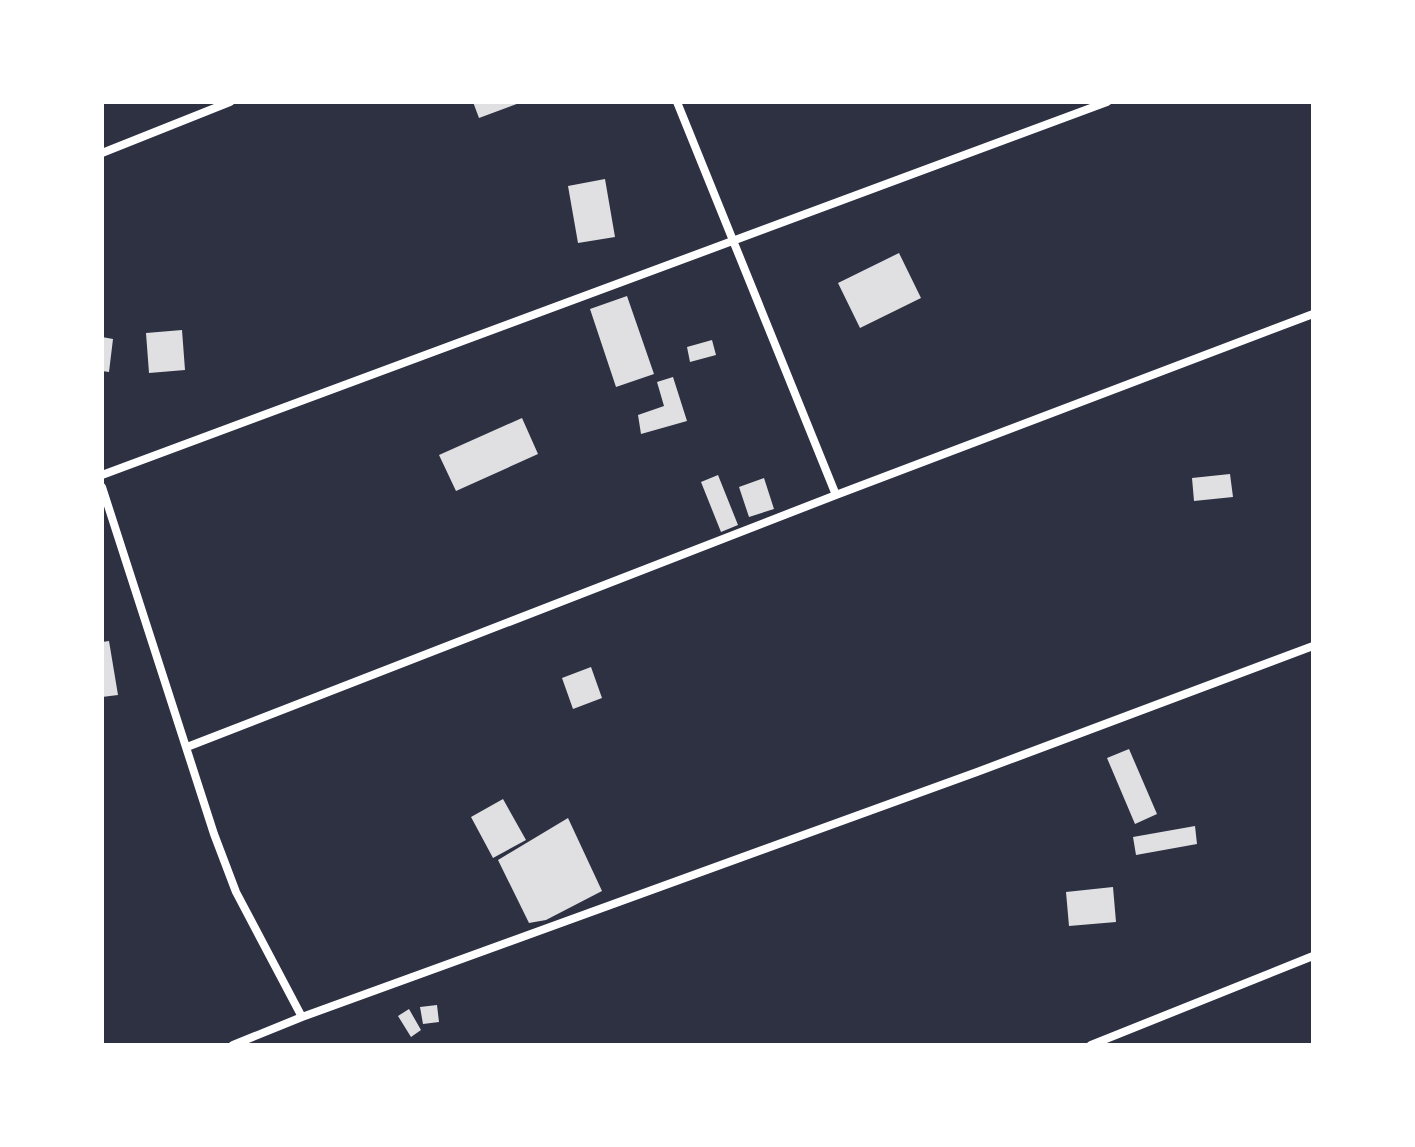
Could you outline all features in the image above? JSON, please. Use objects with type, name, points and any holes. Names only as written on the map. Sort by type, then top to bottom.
[{"type":"street","points":[[102,153],[230,102]]},
{"type":"street","points":[[677,102],[836,495]]},
{"type":"street","points":[[102,475],[1107,102]]},
{"type":"street","points":[[187,747],[1313,314]]},
{"type":"street","points":[[102,487],[214,834],[236,892],[302,1017]]},
{"type":"street","points":[[233,1045],[1313,646]]},
{"type":"street","points":[[1091,1045],[1313,956]]},
{"type":"building","points":[[473,102],[522,102],[479,118]]},
{"type":"building","points":[[605,179],[615,237],[578,243],[568,186]]},
{"type":"building","points":[[899,253],[921,298],[860,328],[838,283]]},
{"type":"building","points":[[627,296],[654,374],[616,387],[590,309]]},
{"type":"building","points":[[182,330],[185,370],[149,373],[146,333]]},
{"type":"building","points":[[102,337],[113,339],[109,372],[102,371]]},
{"type":"building","points":[[712,340],[716,355],[690,362],[687,347]]},
{"type":"building","points":[[673,377],[687,421],[641,434],[638,415],[664,406],[657,382]]},
{"type":"building","points":[[522,418],[538,454],[456,491],[439,455]]},
{"type":"building","points":[[1230,474],[1233,497],[1194,501],[1192,478]]},
{"type":"building","points":[[718,475],[738,525],[721,532],[701,482]]},
{"type":"building","points":[[764,478],[774,509],[749,517],[739,487]]},
{"type":"building","points":[[109,641],[118,695],[102,697],[102,642]]},
{"type":"building","points":[[591,667],[602,698],[573,709],[562,678]]},
{"type":"building","points":[[1129,749],[1157,814],[1135,824],[1107,758]]},
{"type":"building","points":[[503,799],[526,840],[493,858],[471,817]]},
{"type":"building","points":[[568,818],[602,891],[546,920],[529,923],[498,860]]},
{"type":"building","points":[[1195,826],[1197,844],[1136,855],[1133,837]]},
{"type":"building","points":[[1113,887],[1116,922],[1069,926],[1066,892]]},
{"type":"building","points":[[437,1005],[439,1022],[423,1024],[420,1007]]},
{"type":"building","points":[[409,1009],[421,1030],[411,1037],[398,1016]]}]
